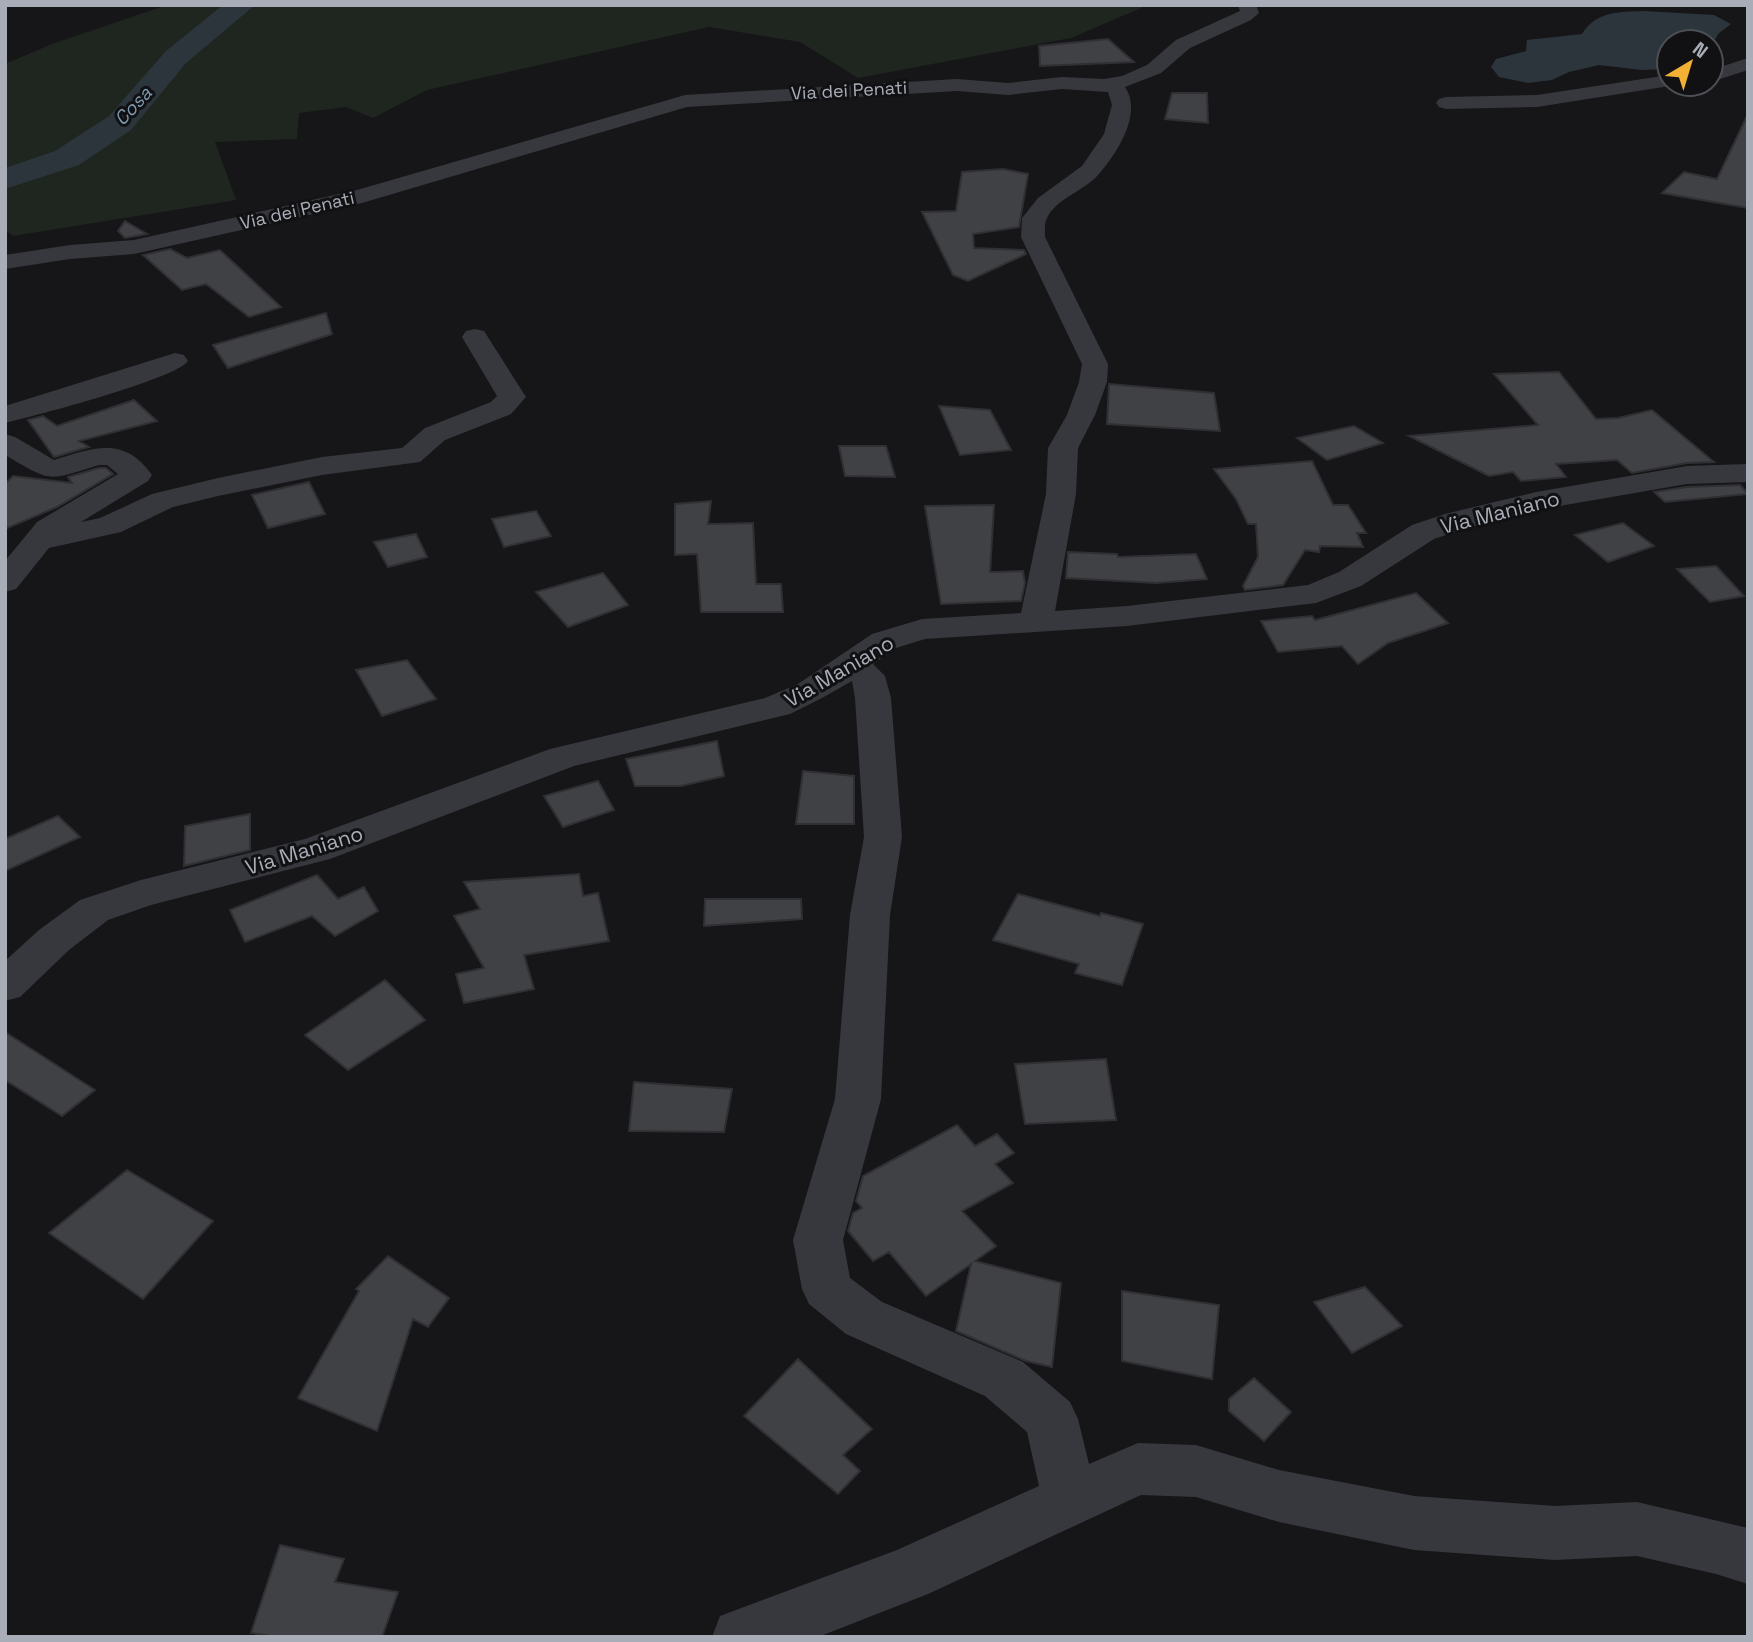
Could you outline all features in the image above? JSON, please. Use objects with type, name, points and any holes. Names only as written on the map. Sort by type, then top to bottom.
[{"type":"street","name":"Via dei Penati","points":[[5,262],[70,252],[134,247],[362,195],[646,110],[685,101],[778,93],[957,85],[1008,89],[1062,83],[1110,84],[1127,81],[1154,69],[1183,44],[1250,13],[1248,5]]},
{"type":"street","points":[[1725,71],[1748,64]]},
{"type":"street","points":[[1446,103],[1537,101],[1655,83]]},
{"type":"street","points":[[1036,622],[1061,494],[1063,448],[1089,393],[1095,364],[1032,237],[1034,218],[1046,203],[1090,171],[1115,134],[1122,106],[1118,90],[1110,84]]},
{"type":"street","points":[[38,541],[110,525],[163,500],[218,487],[322,466],[410,456],[435,434],[501,408],[512,397],[475,337]]},
{"type":"street","points":[[5,415],[139,375],[175,361]]},
{"type":"street","points":[[5,443],[51,470],[97,456],[114,456],[137,475],[48,529],[5,582]]},
{"type":"street","name":"Via Maniano","points":[[5,986],[54,940],[94,910],[141,894],[317,850],[563,757],[777,706],[810,691],[884,641],[922,629],[1127,616],[1316,593],[1350,579],[1423,532],[1456,521],[1535,501],[1687,475],[1748,473]]},
{"type":"street","points":[[849,663],[868,676],[873,698],[883,837],[870,915],[858,1099],[818,1241],[827,1289],[864,1318],[1004,1379],[1051,1419],[1070,1498]]},
{"type":"street","points":[[741,1637],[908,1574],[1138,1469],[1196,1471],[1279,1496],[1414,1523],[1555,1533],[1637,1530],[1716,1546],[1748,1556]]},
{"type":"shaded area","points":[[167,5],[1148,5],[1071,38],[858,78],[800,42],[709,27],[427,90],[373,118],[346,107],[299,113],[297,139],[215,142],[236,200],[13,236],[5,230],[5,64],[52,44]]},
{"type":"shaded area","points":[[1644,11],[1714,15],[1731,24],[1725,28],[1655,28],[1655,70],[1599,65],[1569,72],[1552,80],[1528,83],[1499,77],[1491,67],[1496,59],[1526,51],[1527,40],[1582,34],[1594,21],[1617,13]]},
{"type":"building","points":[[1108,39],[1134,62],[1040,66],[1039,46]]},
{"type":"building","points":[[1172,93],[1207,93],[1208,123],[1165,119]]},
{"type":"building","points":[[1748,114],[1748,208],[1662,193],[1684,172],[1717,179]]},
{"type":"building","points":[[1003,169],[1028,174],[1019,227],[973,234],[974,248],[1024,250],[1026,254],[968,281],[953,275],[922,212],[956,211],[962,172]]},
{"type":"building","points":[[125,221],[147,234],[125,238],[118,231]]},
{"type":"building","points":[[170,249],[187,258],[220,250],[281,307],[249,317],[206,284],[182,290],[143,255]]},
{"type":"building","points":[[326,313],[332,334],[228,368],[213,345]]},
{"type":"building","points":[[1559,372],[1596,419],[1618,418],[1652,410],[1714,462],[1687,463],[1632,473],[1617,460],[1556,464],[1566,477],[1521,481],[1513,472],[1489,476],[1409,436],[1538,425],[1494,374]]},
{"type":"building","points":[[1109,384],[1214,393],[1220,431],[1107,424]]},
{"type":"building","points":[[134,400],[157,421],[79,441],[89,447],[54,457],[28,420],[43,416],[57,426]]},
{"type":"building","points":[[939,406],[990,410],[1011,450],[960,455]]},
{"type":"building","points":[[1354,426],[1383,443],[1327,460],[1297,438]]},
{"type":"building","points":[[839,446],[886,446],[895,477],[845,476]]},
{"type":"building","points":[[1312,461],[1333,505],[1348,505],[1366,533],[1357,533],[1363,547],[1320,546],[1319,552],[1305,550],[1283,585],[1245,590],[1243,586],[1258,557],[1256,524],[1248,524],[1236,499],[1214,469]]},
{"type":"building","points":[[106,468],[113,474],[57,507],[5,529],[5,484],[13,476],[72,483],[68,477]]},
{"type":"building","points":[[309,482],[325,514],[268,528],[252,495]]},
{"type":"building","points":[[1740,485],[1748,494],[1665,502],[1654,492],[1687,487]]},
{"type":"building","points":[[711,501],[708,524],[753,523],[756,584],[781,584],[783,612],[701,612],[697,554],[675,555],[675,504]]},
{"type":"building","points":[[994,505],[990,572],[1023,571],[1025,583],[1021,601],[941,604],[925,506]]},
{"type":"building","points":[[536,511],[551,536],[504,547],[492,519]]},
{"type":"building","points":[[1623,523],[1654,546],[1608,562],[1575,535]]},
{"type":"building","points":[[416,534],[427,557],[388,567],[374,542]]},
{"type":"building","points":[[1068,552],[1117,554],[1118,557],[1196,554],[1207,579],[1156,583],[1066,578]]},
{"type":"building","points":[[1716,566],[1744,596],[1710,602],[1677,569]]},
{"type":"building","points":[[603,573],[628,605],[568,627],[536,592]]},
{"type":"building","points":[[1416,593],[1448,623],[1388,643],[1358,664],[1342,646],[1278,652],[1261,621],[1312,616],[1315,620]]},
{"type":"building","points":[[407,660],[436,699],[382,716],[356,670]]},
{"type":"building","points":[[717,741],[724,776],[681,786],[635,786],[626,759]]},
{"type":"building","points":[[803,771],[854,776],[854,824],[796,824]]},
{"type":"building","points":[[598,781],[614,810],[563,827],[544,796]]},
{"type":"building","points":[[250,814],[250,850],[184,866],[185,826]]},
{"type":"building","points":[[58,816],[80,837],[5,871],[5,839]]},
{"type":"building","points":[[579,874],[583,896],[598,893],[609,941],[524,955],[534,989],[464,1003],[456,974],[484,968],[454,916],[480,909],[464,882]]},
{"type":"building","points":[[317,875],[338,899],[364,887],[378,911],[335,936],[312,916],[245,942],[230,910]]},
{"type":"building","points":[[1018,894],[1100,916],[1101,913],[1143,924],[1122,985],[1075,973],[1079,964],[993,940]]},
{"type":"building","points":[[705,899],[801,899],[802,919],[704,926]]},
{"type":"building","points":[[385,980],[425,1020],[348,1070],[305,1035]]},
{"type":"building","points":[[5,1032],[95,1090],[62,1116],[5,1080]]},
{"type":"building","points":[[1106,1059],[1116,1120],[1025,1124],[1015,1064]]},
{"type":"building","points":[[634,1082],[732,1089],[724,1132],[629,1131]]},
{"type":"building","points":[[957,1125],[975,1146],[997,1134],[1014,1153],[995,1164],[1013,1183],[962,1211],[996,1246],[975,1261],[1061,1283],[1052,1367],[1026,1361],[956,1331],[971,1264],[926,1296],[889,1252],[873,1261],[848,1231],[853,1213],[862,1208],[856,1201],[863,1176]]},
{"type":"building","points":[[127,1170],[213,1221],[143,1299],[49,1233]]},
{"type":"building","points":[[388,1256],[449,1298],[428,1327],[413,1319],[377,1431],[298,1398],[359,1291],[356,1289]]},
{"type":"building","points":[[1365,1287],[1402,1326],[1352,1353],[1314,1302]]},
{"type":"building","points":[[1122,1291],[1219,1305],[1212,1379],[1122,1361]]},
{"type":"building","points":[[798,1359],[872,1429],[843,1455],[860,1471],[838,1494],[744,1416]]},
{"type":"building","points":[[1254,1378],[1291,1412],[1264,1441],[1229,1411],[1229,1399]]},
{"type":"building","points":[[280,1545],[344,1559],[335,1582],[398,1592],[382,1637],[277,1637],[251,1633]]},
{"type":"waterway","name":"Cosa","points":[[5,179],[67,158],[120,123],[176,57],[242,5]]}]
